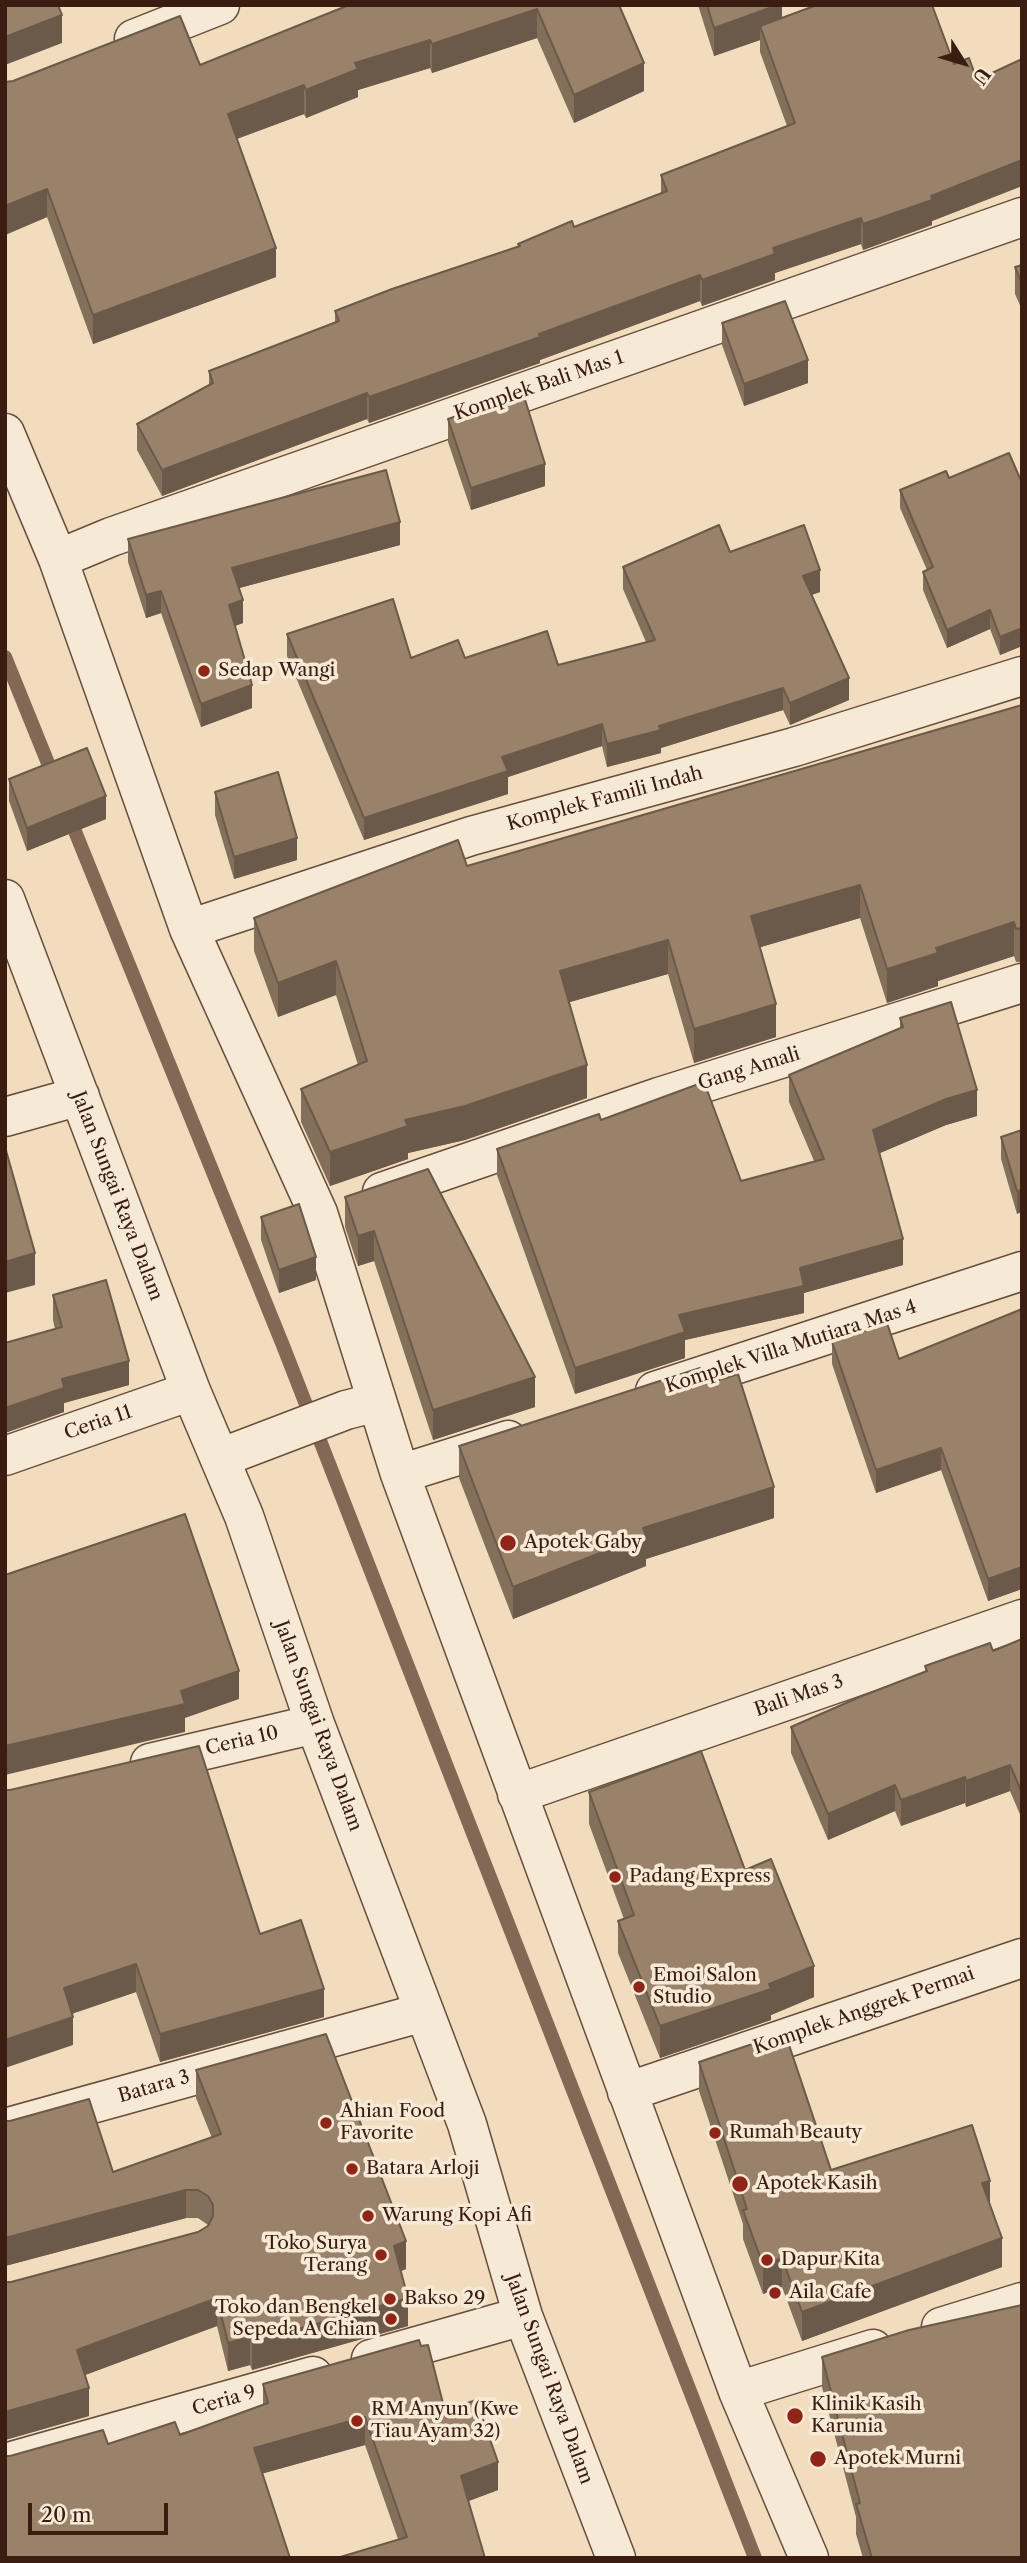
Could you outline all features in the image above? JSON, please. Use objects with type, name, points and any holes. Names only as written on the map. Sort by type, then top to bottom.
[{"type":"street","points":[[106,50],[220,5]]},
{"type":"street","name":"Komplek Bali Mas 1","points":[[58,559],[111,537],[1022,217]]},
{"type":"street","points":[[5,433],[58,559],[189,929],[318,1213],[362,1406],[400,1474],[738,2391],[808,2558]]},
{"type":"street","name":"Komplek Famili Indah","points":[[189,929],[471,836],[794,747],[1022,676]]},
{"type":"street","name":"Jalan Sungai Raya Dalam","points":[[5,899],[191,1391],[244,1516],[315,1724],[467,2124],[523,2316],[616,2558]]},
{"type":"street","name":"Gang Amali","points":[[318,1213],[659,1097],[1022,983]]},
{"type":"street","points":[[5,1117],[80,1097]]},
{"type":"street","name":"Komplek Villa Mutiara Mas 4","points":[[624,1401],[1022,1271]]},
{"type":"street","name":"Ceria 11","points":[[5,1455],[191,1391]]},
{"type":"street","points":[[220,1458],[362,1406]]},
{"type":"street","points":[[400,1474],[544,1427]]},
{"type":"street","name":"Bali Mas 3","points":[[517,1794],[1022,1619]]},
{"type":"street","name":"Ceria 10","points":[[113,1772],[315,1724]]},
{"type":"street","name":"Komplek Anggrek Permai","points":[[627,2092],[1022,1958]]},
{"type":"street","name":"Batara 3","points":[[5,2128],[424,2011]]},
{"type":"street","points":[[738,2391],[1022,2302]]},
{"type":"street","name":"Ceria 9","points":[[5,2463],[523,2316]]},
{"type":"building","points":[[5,5],[58,5],[62,15],[5,37]]},
{"type":"building","points":[[349,5],[619,5],[644,63],[574,95],[537,9],[432,44],[430,40],[355,63],[358,69],[306,90],[304,85],[228,114],[276,248],[93,315],[47,189],[5,206],[5,82],[180,16],[200,65]]},
{"type":"building","points":[[707,5],[778,5],[714,28]]},
{"type":"building","points":[[817,5],[932,5],[954,64],[969,58],[977,80],[1022,59],[1022,160],[931,196],[932,200],[863,224],[861,218],[773,248],[775,254],[702,280],[700,275],[539,334],[540,337],[369,397],[367,393],[162,470],[137,424],[213,383],[209,371],[339,321],[335,311],[520,246],[518,244],[572,221],[574,227],[667,191],[661,175],[795,123],[760,26]]},
{"type":"building","points":[[1022,265],[1022,284],[1015,267]]},
{"type":"building","points":[[785,301],[808,360],[744,384],[722,323]]},
{"type":"building","points":[[523,393],[545,464],[471,488],[448,419]]},
{"type":"building","points":[[1009,453],[1022,483],[1022,628],[1000,637],[990,610],[947,630],[923,572],[933,567],[900,490],[946,471],[949,478]]},
{"type":"building","points":[[386,470],[400,522],[232,568],[243,600],[229,605],[252,685],[201,704],[161,591],[146,595],[128,539]]},
{"type":"building","points":[[719,525],[730,552],[804,525],[820,570],[803,576],[849,678],[790,703],[783,688],[659,726],[661,730],[607,744],[602,724],[502,757],[508,771],[364,818],[287,634],[393,599],[411,658],[458,640],[465,658],[547,631],[558,665],[655,640],[623,567]]},
{"type":"building","points":[[1022,705],[1022,928],[1016,929],[1014,922],[936,948],[938,953],[887,969],[860,885],[751,916],[776,1004],[694,1029],[668,940],[560,971],[587,1065],[465,1106],[405,1120],[408,1126],[330,1152],[301,1089],[367,1061],[336,961],[278,983],[254,918],[458,840],[467,866]]},
{"type":"building","points":[[87,748],[106,796],[27,828],[9,779]]},
{"type":"building","points":[[278,772],[297,838],[234,857],[215,792]]},
{"type":"building","points":[[951,1002],[977,1090],[946,1099],[873,1130],[903,1239],[800,1268],[804,1286],[679,1315],[685,1332],[575,1368],[497,1149],[599,1114],[601,1120],[704,1082],[741,1181],[824,1159],[789,1075],[903,1027],[900,1018]]},
{"type":"building","points":[[1022,1130],[1022,1190],[1017,1191],[1001,1137]]},
{"type":"building","points":[[5,1147],[35,1253],[5,1262]]},
{"type":"building","points":[[428,1169],[535,1377],[433,1410],[374,1231],[358,1236],[345,1197]]},
{"type":"building","points":[[299,1204],[316,1257],[279,1270],[261,1217]]},
{"type":"building","points":[[106,1280],[129,1361],[62,1379],[64,1388],[5,1408],[5,1343],[62,1327],[53,1295]]},
{"type":"building","points":[[1022,1309],[1022,1567],[988,1579],[941,1448],[876,1470],[832,1342],[887,1323],[899,1359]]},
{"type":"building","points":[[700,1368],[706,1384],[738,1374],[774,1487],[643,1528],[646,1535],[513,1587],[459,1446]]},
{"type":"building","points":[[185,1514],[239,1671],[181,1691],[185,1704],[5,1746],[5,1575]]},
{"type":"building","points":[[1022,1639],[1022,1793],[1010,1765],[966,1781],[965,1777],[901,1800],[895,1785],[828,1814],[791,1727],[927,1671],[925,1666],[990,1643],[993,1651]]},
{"type":"building","points":[[199,1746],[260,1934],[301,1920],[324,1989],[160,2034],[136,1964],[64,1988],[73,2017],[5,2040],[5,1790]]},
{"type":"building","points":[[701,1751],[745,1870],[771,1859],[814,1966],[769,1984],[771,1989],[660,2026],[618,1921],[634,1915],[589,1792]]},
{"type":"building","points":[[785,2033],[831,2170],[972,2125],[990,2181],[982,2183],[1002,2238],[802,2312],[782,2258],[763,2265],[743,2210],[747,2209],[699,2062]]},
{"type":"building","points":[[326,2034],[406,2241],[394,2246],[408,2298],[252,2342],[250,2337],[228,2343],[217,2298],[77,2350],[89,2388],[5,2412],[5,2282],[198,2232],[208,2226],[213,2216],[213,2205],[208,2196],[198,2190],[186,2190],[5,2238],[5,2121],[89,2099],[113,2172],[221,2134],[196,2070]]},
{"type":"building","points":[[1022,2305],[1022,2558],[872,2558],[856,2504],[860,2503],[822,2357],[909,2330]]},
{"type":"building","points":[[419,2340],[421,2346],[428,2345],[445,2411],[476,2400],[498,2462],[461,2476],[485,2558],[337,2558],[407,2537],[365,2417],[254,2448],[290,2558],[5,2558],[5,2456],[103,2430],[108,2444],[175,2422],[180,2435],[268,2403],[263,2384]]},
{"type":"waterway","points":[[5,657],[54,778]]},
{"type":"waterway","points":[[68,814],[284,1348],[755,2558]]},
{"type":"place","name":"Sedap Wangi","points":[[204,671]]},
{"type":"place","name":"Apotek Gaby","points":[[508,1543]]},
{"type":"place","name":"Padang Express","points":[[615,1877]]},
{"type":"place","name":"Emoi Salon Studio","points":[[639,1987]]},
{"type":"place","name":"Ahian Food Favorite","points":[[326,2123]]},
{"type":"place","name":"Rumah Beauty","points":[[715,2133]]},
{"type":"place","name":"Batara Arloji","points":[[352,2169]]},
{"type":"place","name":"Apotek Kasih","points":[[740,2184]]},
{"type":"place","name":"Warung Kopi Afi","points":[[368,2216]]},
{"type":"place","name":"Toko Surya Terang","points":[[381,2255]]},
{"type":"place","name":"Dapur Kita","points":[[767,2260]]},
{"type":"place","name":"Aila Cafe","points":[[775,2293]]},
{"type":"place","name":"Bakso 29","points":[[390,2299]]},
{"type":"place","name":"Toko dan Bengkel Sepeda A Chian","points":[[391,2319]]},
{"type":"place","name":"Klinik Kasih Karunia","points":[[795,2416]]},
{"type":"place","name":"RM Anyun (Kwe Tiau Ayam 32)","points":[[357,2421]]},
{"type":"place","name":"Apotek Murni","points":[[818,2459]]}]
